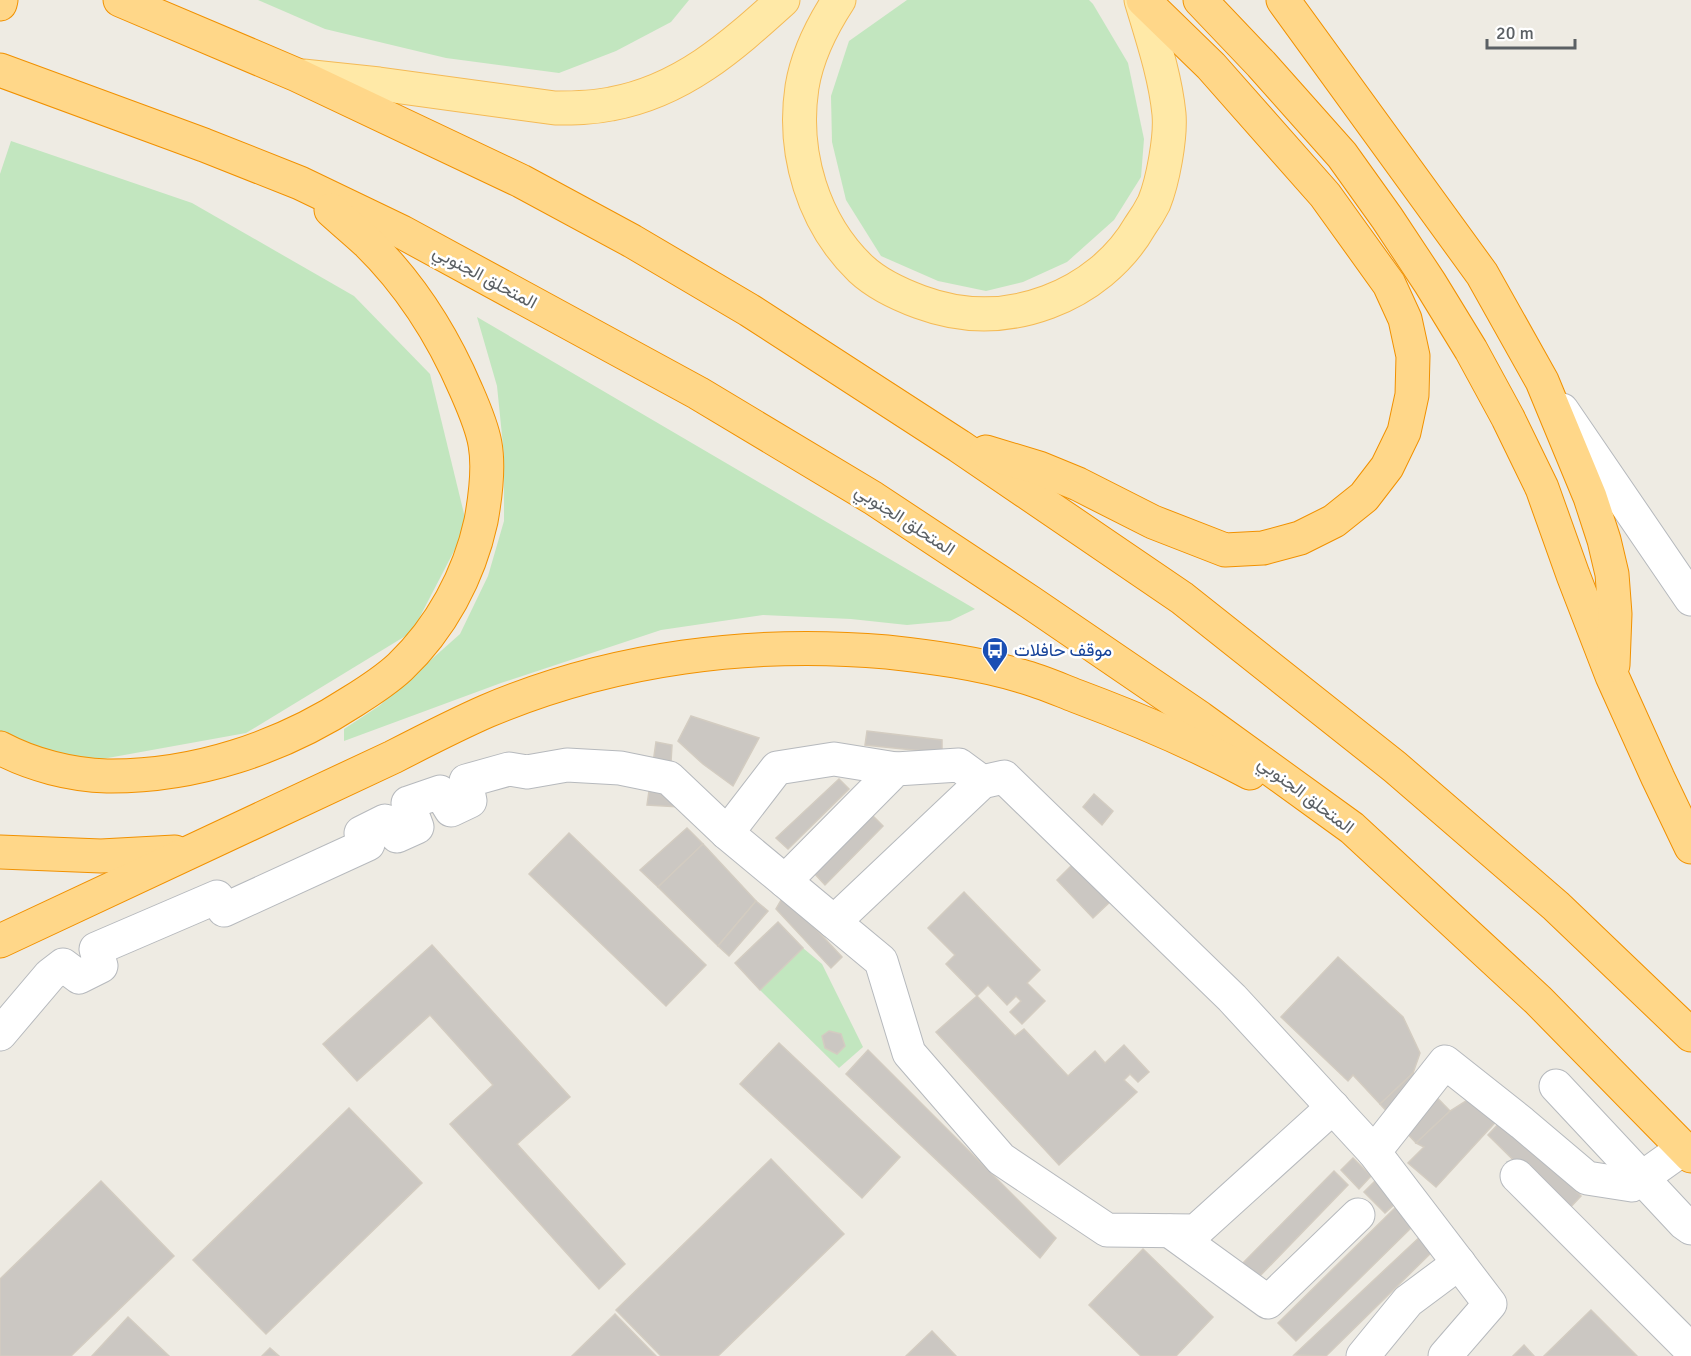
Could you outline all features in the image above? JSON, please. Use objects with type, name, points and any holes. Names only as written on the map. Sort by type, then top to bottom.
[{"type":"highway","points":[[120,0],[297,75],[521,181],[632,241],[749,310],[959,446],[1182,598],[1395,767],[1556,906],[1691,1035]]},
{"type":"highway","points":[[959,446],[999,456],[1078,484],[1153,522],[1225,550],[1263,548],[1300,538],[1334,521],[1364,497],[1388,466],[1404,432],[1412,395],[1413,356],[1405,319],[1389,284],[1325,195],[1211,66],[1142,0]]},
{"type":"highway","points":[[1200,0],[1342,155],[1387,218],[1471,350],[1542,488],[1612,676],[1691,847]]},
{"type":"highway","points":[[1283,0],[1482,274],[1542,381],[1590,497],[1604,540],[1612,574],[1615,614],[1612,676]]},
{"type":"highway","name":"المتحلق الجنوبي","points":[[0,70],[300,183],[402,232],[698,393],[873,498],[1200,717],[1352,828],[1538,1000],[1688,1152]]},
{"type":"highway","points":[[0,748],[53,768],[80,774],[107,776],[148,774],[229,759],[303,730],[337,712],[369,691],[420,645],[439,621],[455,594],[474,547],[484,506],[485,444],[472,404],[435,327],[415,297],[367,242],[300,183]]},
{"type":"highway","points":[[0,941],[393,757],[440,732],[489,711],[539,692],[590,677],[652,663],[749,650],[804,648],[914,655],[968,663],[1022,676],[1096,703],[1170,734],[1232,763],[1352,828]]},
{"type":"highway","points":[[0,852],[101,856],[192,852]]},
{"type":"main road","points":[[297,75],[390,85],[555,108],[610,105],[636,99],[687,77],[710,63],[783,0]]},
{"type":"main road","points":[[839,0],[813,47],[802,86],[799,126],[804,166],[816,204],[836,239],[862,270],[898,294],[939,309],[982,315],[1025,310],[1066,295],[1084,284],[1102,272],[1132,240],[1154,203],[1166,161],[1169,116],[1161,71],[1142,0]]},
{"type":"street","points":[[1542,381],[1691,599]]},
{"type":"street","points":[[727,833],[777,768],[834,759],[896,769],[959,765],[982,782]]},
{"type":"street","points":[[0,1034],[50,975],[63,965],[79,977],[101,966],[96,949],[217,897],[224,910],[368,844],[361,833],[385,821],[397,836],[417,827],[408,803],[440,792],[451,810],[470,801],[466,781],[509,769],[527,772],[567,765],[609,767],[669,778],[727,833],[880,961],[909,1053],[1001,1159],[1107,1230],[1196,1231],[1332,1107]]},
{"type":"street","points":[[785,881],[896,769]]},
{"type":"street","points":[[834,922],[982,782],[1004,777],[1232,998],[1374,1152],[1459,1263],[1490,1304],[1445,1356]]},
{"type":"street","points":[[1374,1152],[1445,1062],[1587,1178],[1632,1185],[1688,1152]]},
{"type":"street","points":[[1556,1086],[1691,1228]]},
{"type":"street","points":[[1517,1176],[1691,1350]]},
{"type":"street","points":[[1170,1231],[1268,1302],[1358,1215]]},
{"type":"street","points":[[1363,1356],[1408,1301],[1459,1263]]},
{"type":"green space","points":[[258,0],[689,0],[671,22],[616,51],[559,73],[446,58],[325,29]]},
{"type":"green space","points":[[907,0],[1089,0],[1093,4],[1128,63],[1144,139],[1141,177],[1114,220],[1067,262],[1023,282],[986,291],[938,281],[881,256],[846,200],[832,142],[831,96],[849,41]]},
{"type":"green space","points":[[11,141],[192,203],[354,296],[430,374],[467,526],[412,632],[246,733],[80,763],[0,733],[0,174]]},
{"type":"green space","points":[[477,317],[975,609],[950,621],[907,625],[851,619],[763,615],[661,630],[501,683],[344,741],[344,729],[379,706],[460,634],[488,576],[504,521],[504,455],[497,386]]},
{"type":"green space","points":[[803,948],[822,964],[863,1047],[839,1068],[760,990]]},
{"type":"building","points":[[691,716],[759,738],[733,786],[703,764],[678,741]]},
{"type":"building","points":[[867,731],[942,740],[942,753],[865,745]]},
{"type":"building","points":[[656,742],[672,745],[671,762],[687,775],[680,807],[647,805]]},
{"type":"building","points":[[839,779],[849,789],[788,849],[776,838]]},
{"type":"building","points":[[1094,794],[1113,811],[1102,825],[1083,807]]},
{"type":"building","points":[[872,815],[883,826],[825,885],[814,873]]},
{"type":"building","points":[[687,828],[703,844],[658,887],[640,870]]},
{"type":"building","points":[[569,833],[706,965],[666,1006],[529,874]]},
{"type":"building","points":[[703,844],[756,901],[718,946],[658,887]]},
{"type":"building","points":[[1076,861],[1113,899],[1093,918],[1057,880]]},
{"type":"building","points":[[964,892],[1040,970],[1027,983],[1045,1001],[1022,1024],[1010,1012],[1021,1001],[1016,996],[1007,1005],[988,985],[977,996],[946,964],[955,955],[928,928]]},
{"type":"building","points":[[784,895],[842,957],[831,968],[776,909]]},
{"type":"building","points":[[756,901],[768,911],[729,956],[718,946]]},
{"type":"building","points":[[778,922],[803,948],[760,990],[735,963]]},
{"type":"building","points":[[432,945],[570,1097],[517,1144],[625,1264],[599,1289],[450,1124],[493,1085],[430,1015],[357,1081],[323,1044]]},
{"type":"building","points":[[1338,957],[1403,1017],[1420,1053],[1413,1073],[1380,1104],[1353,1075],[1348,1081],[1281,1017]]},
{"type":"building","points":[[977,996],[1015,1036],[1024,1029],[1068,1076],[1095,1051],[1105,1063],[1124,1045],[1149,1072],[1138,1082],[1130,1074],[1124,1080],[1137,1092],[1059,1165],[936,1032]]},
{"type":"building","points":[[829,1031],[841,1034],[845,1046],[837,1054],[825,1048],[822,1036]]},
{"type":"building","points":[[779,1043],[900,1157],[862,1198],[740,1084]]},
{"type":"building","points":[[868,1050],[1056,1238],[1040,1258],[846,1074]]},
{"type":"building","points":[[1413,1073],[1450,1111],[1416,1143],[1380,1104]]},
{"type":"building","points":[[1472,1097],[1503,1114],[1436,1187],[1408,1163],[1424,1147],[1416,1143],[1450,1111]]},
{"type":"building","points":[[349,1108],[422,1183],[266,1334],[193,1260]]},
{"type":"building","points":[[1503,1119],[1581,1196],[1566,1212],[1488,1135]]},
{"type":"building","points":[[1353,1158],[1371,1176],[1359,1189],[1341,1170]]},
{"type":"building","points":[[771,1159],[844,1234],[718,1356],[661,1356],[616,1310]]},
{"type":"building","points":[[1334,1171],[1348,1185],[1257,1279],[1242,1264]]},
{"type":"building","points":[[101,1181],[174,1256],[71,1356],[0,1356],[0,1279]]},
{"type":"building","points":[[1375,1181],[1397,1202],[1385,1213],[1364,1192]]},
{"type":"building","points":[[1399,1204],[1417,1222],[1296,1341],[1278,1323]]},
{"type":"building","points":[[1424,1233],[1436,1248],[1326,1356],[1294,1355]]},
{"type":"building","points":[[1143,1249],[1213,1317],[1176,1356],[1141,1356],[1089,1305]]},
{"type":"building","points":[[1591,1310],[1637,1356],[1544,1356]]},
{"type":"building","points":[[615,1314],[656,1356],[572,1356]]},
{"type":"building","points":[[128,1317],[169,1356],[92,1356]]},
{"type":"building","points":[[932,1331],[956,1356],[906,1356]]},
{"type":"building","points":[[1524,1345],[1534,1356],[1513,1356]]},
{"type":"building","points":[[270,1348],[279,1356],[262,1356]]},
{"type":"place","name":"موقف حافلات","points":[[995,673]]}]
